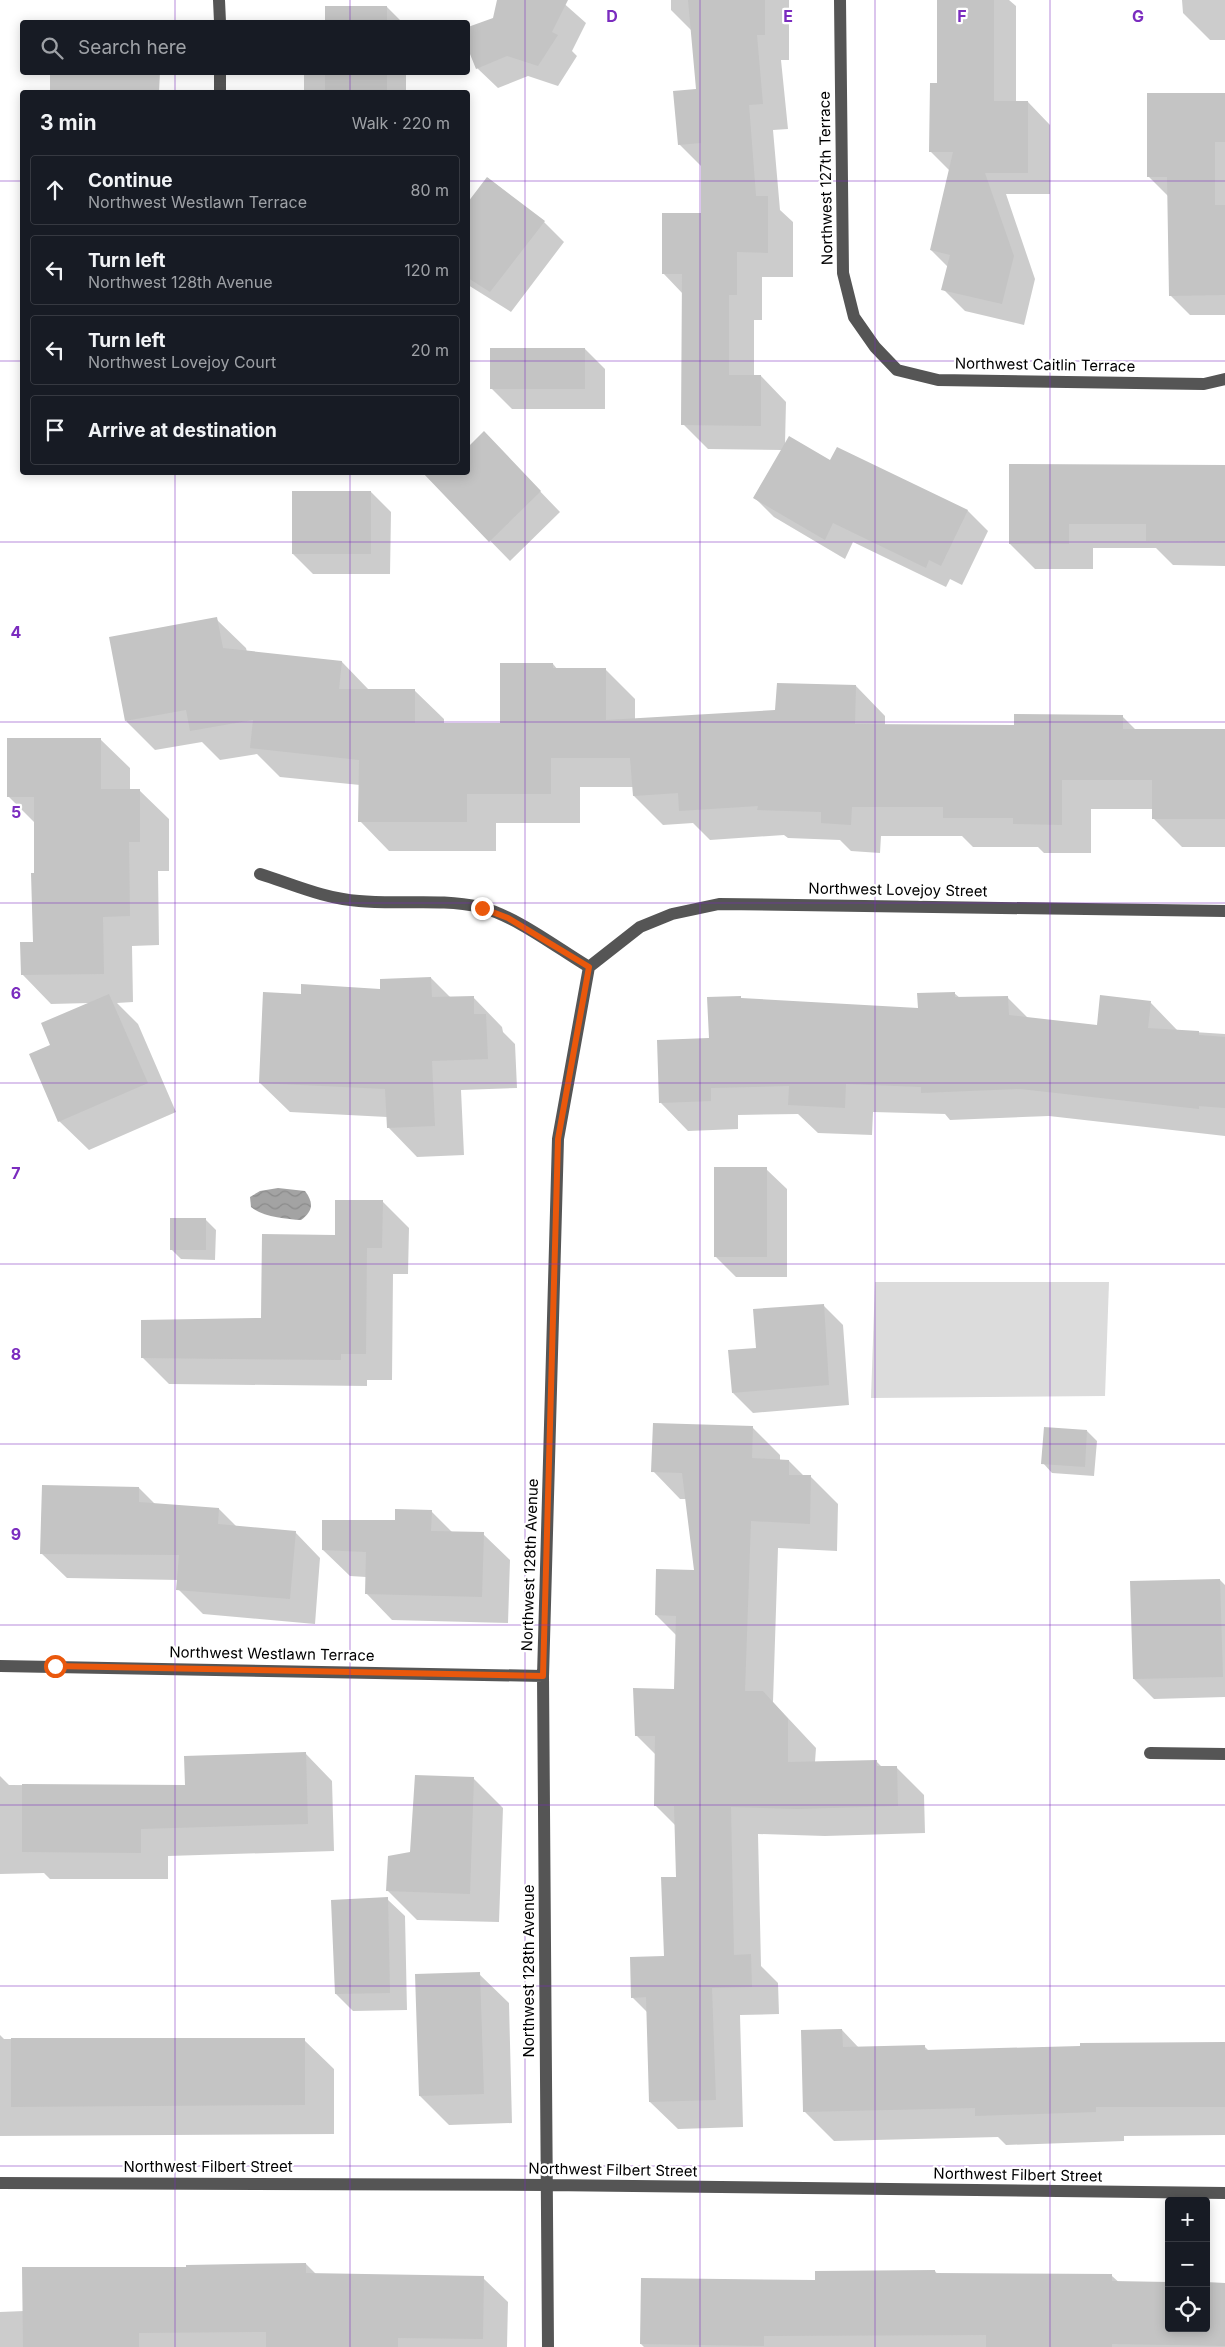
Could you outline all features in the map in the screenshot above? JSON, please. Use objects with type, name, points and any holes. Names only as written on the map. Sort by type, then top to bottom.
[{"type":"street","points":[[219,0],[220,20]]},
{"type":"street","name":"Northwest 127th Terrace","points":[[840,0],[843,272],[854,317],[875,347]]},
{"type":"street","points":[[220,75],[220,90]]},
{"type":"street","name":"Northwest Caitlin Terrace","points":[[875,347],[898,370],[938,380],[1204,384],[1225,379]]},
{"type":"street","points":[[260,874],[334,897],[358,902],[456,903],[482,908],[508,918],[589,967]]},
{"type":"street","name":"Northwest Lovejoy Street","points":[[589,967],[640,927],[672,914],[719,904],[1225,911]]},
{"type":"street","name":"Northwest 128th Avenue","points":[[548,2347],[543,1676],[558,1139],[589,967]]},
{"type":"street","name":"Northwest Westlawn Terrace","points":[[0,1666],[543,1676]]},
{"type":"street","points":[[1150,1753],[1225,1754]]},
{"type":"street","name":"Northwest Filbert Street","points":[[0,2183],[547,2185],[1225,2193]]},
{"type":"shaded area","points":[[875,1282],[1109,1282],[1105,1396],[871,1398]]},
{"type":"water","points":[[278,1188],[305,1191],[310,1199],[311,1207],[301,1220],[268,1215],[251,1207],[250,1197],[260,1191]]},
{"type":"building","points":[[497,0],[568,0],[552,32],[558,35],[538,66],[507,56],[476,69],[470,54],[470,26],[493,18]]},
{"type":"building","points":[[688,0],[765,0],[765,35],[757,35],[763,104],[749,105],[756,196],[768,196],[768,253],[737,252],[737,295],[729,295],[729,375],[761,375],[761,426],[681,425],[682,274],[662,274],[662,213],[701,213],[701,143],[678,145],[673,91],[696,89]]},
{"type":"building","points":[[937,0],[994,0],[994,101],[1028,101],[1028,173],[985,173],[1014,256],[1002,304],[941,290],[950,255],[930,250],[953,152],[929,152],[930,83],[937,83]]},
{"type":"building","points":[[325,6],[387,6],[387,20],[325,20]]},
{"type":"building","points":[[325,75],[387,75],[387,90],[325,90]]},
{"type":"building","points":[[1147,93],[1225,93],[1225,142],[1215,142],[1215,205],[1225,205],[1225,295],[1169,296],[1167,177],[1147,177]]},
{"type":"building","points":[[487,177],[545,221],[490,292],[470,279],[470,199]]},
{"type":"building","points":[[490,348],[585,348],[585,389],[490,389]]},
{"type":"building","points":[[484,431],[541,491],[489,542],[425,475],[470,475],[470,445]]},
{"type":"building","points":[[789,436],[830,460],[837,447],[968,510],[941,566],[929,560],[926,568],[833,523],[825,540],[753,498]]},
{"type":"building","points":[[1009,464],[1225,465],[1225,542],[1146,541],[1146,524],[1069,524],[1069,544],[1009,544]]},
{"type":"building","points":[[292,491],[371,491],[371,554],[292,554]]},
{"type":"building","points":[[217,617],[223,648],[342,661],[339,689],[415,689],[415,723],[500,723],[500,663],[553,663],[553,668],[606,668],[606,720],[775,710],[777,683],[856,685],[855,724],[1014,725],[1014,714],[1123,715],[1123,729],[1225,729],[1225,819],[1152,819],[1152,780],[1062,780],[1062,825],[1013,824],[1013,818],[943,818],[943,807],[852,807],[851,825],[821,823],[821,812],[757,810],[758,806],[679,811],[678,793],[633,796],[630,758],[551,758],[551,794],[467,794],[467,822],[358,822],[359,760],[250,748],[253,720],[190,731],[186,710],[125,721],[109,637]]},
{"type":"building","points":[[7,738],[101,738],[101,789],[140,789],[140,842],[129,842],[130,916],[103,917],[104,974],[21,975],[20,942],[33,942],[31,873],[34,873],[34,797],[7,797]]},
{"type":"building","points":[[431,977],[432,997],[474,996],[474,1014],[486,1014],[488,1059],[432,1061],[435,1126],[387,1128],[385,1089],[259,1083],[263,992],[301,994],[301,984],[380,989],[380,979]]},
{"type":"building","points":[[955,992],[955,997],[1008,996],[1009,1015],[1097,1025],[1100,995],[1151,1001],[1148,1028],[1199,1031],[1199,1035],[1225,1037],[1225,1108],[1199,1106],[1199,1109],[1020,1089],[921,1093],[921,1087],[846,1084],[845,1108],[788,1105],[789,1086],[711,1088],[711,1101],[659,1103],[657,1040],[709,1038],[707,997],[741,996],[741,998],[918,1008],[917,993]]},
{"type":"building","points":[[109,994],[148,1083],[58,1122],[29,1054],[50,1045],[41,1023]]},
{"type":"building","points":[[714,1167],[767,1167],[767,1257],[714,1257]]},
{"type":"building","points":[[335,1200],[383,1200],[382,1248],[367,1248],[366,1354],[341,1354],[341,1360],[141,1358],[141,1320],[261,1318],[262,1234],[335,1235]]},
{"type":"building","points":[[170,1218],[206,1218],[206,1250],[170,1250]]},
{"type":"building","points":[[824,1304],[829,1385],[732,1393],[728,1350],[756,1348],[753,1309]]},
{"type":"building","points":[[653,1423],[753,1426],[752,1458],[789,1460],[789,1475],[811,1475],[810,1524],[751,1521],[745,1691],[763,1691],[788,1719],[788,1762],[877,1760],[877,1766],[897,1766],[898,1806],[797,1809],[731,1807],[734,1955],[751,1954],[752,1987],[712,1988],[716,2100],[649,2102],[646,1997],[631,1998],[630,1957],[664,1956],[661,1877],[676,1877],[674,1806],[654,1806],[655,1736],[635,1736],[633,1688],[674,1689],[676,1616],[655,1615],[656,1569],[694,1570],[682,1473],[651,1472]]},
{"type":"building","points":[[1044,1427],[1087,1430],[1085,1467],[1041,1464]]},
{"type":"building","points":[[42,1485],[139,1487],[139,1502],[219,1508],[218,1524],[296,1531],[290,1599],[176,1590],[179,1555],[40,1554]]},
{"type":"building","points":[[395,1509],[432,1510],[431,1531],[484,1532],[482,1597],[365,1594],[366,1552],[322,1550],[322,1520],[395,1520]]},
{"type":"building","points":[[1220,1579],[1223,1677],[1133,1679],[1130,1581]]},
{"type":"building","points":[[306,1752],[308,1824],[141,1829],[141,1853],[22,1852],[22,1784],[185,1785],[184,1756]]},
{"type":"building","points":[[415,1775],[474,1777],[470,1894],[386,1891],[388,1856],[410,1852]]},
{"type":"building","points":[[388,1897],[390,1993],[335,1994],[331,1900]]},
{"type":"building","points":[[480,1972],[484,2094],[419,2096],[415,1974]]},
{"type":"building","points":[[842,2029],[843,2047],[925,2045],[925,2050],[1080,2046],[1080,2043],[1225,2042],[1225,2107],[1096,2107],[1096,2112],[975,2116],[975,2108],[803,2112],[801,2030]]},
{"type":"building","points":[[11,2038],[305,2038],[305,2105],[11,2107]]},
{"type":"building","points":[[306,2263],[306,2273],[484,2276],[483,2339],[398,2338],[398,2347],[266,2347],[266,2332],[139,2333],[139,2347],[23,2347],[22,2267],[186,2267],[186,2265]]},
{"type":"building","points":[[935,2270],[935,2273],[1112,2274],[1112,2281],[1165,2282],[1165,2332],[1210,2332],[1210,2282],[1225,2283],[1225,2346],[1112,2344],[1112,2347],[986,2347],[986,2335],[764,2336],[764,2346],[640,2344],[641,2278],[815,2280],[815,2271]]},
{"type":"route","points":[[55,1666],[543,1676],[558,1139],[589,967],[508,918],[482,908]]}]
